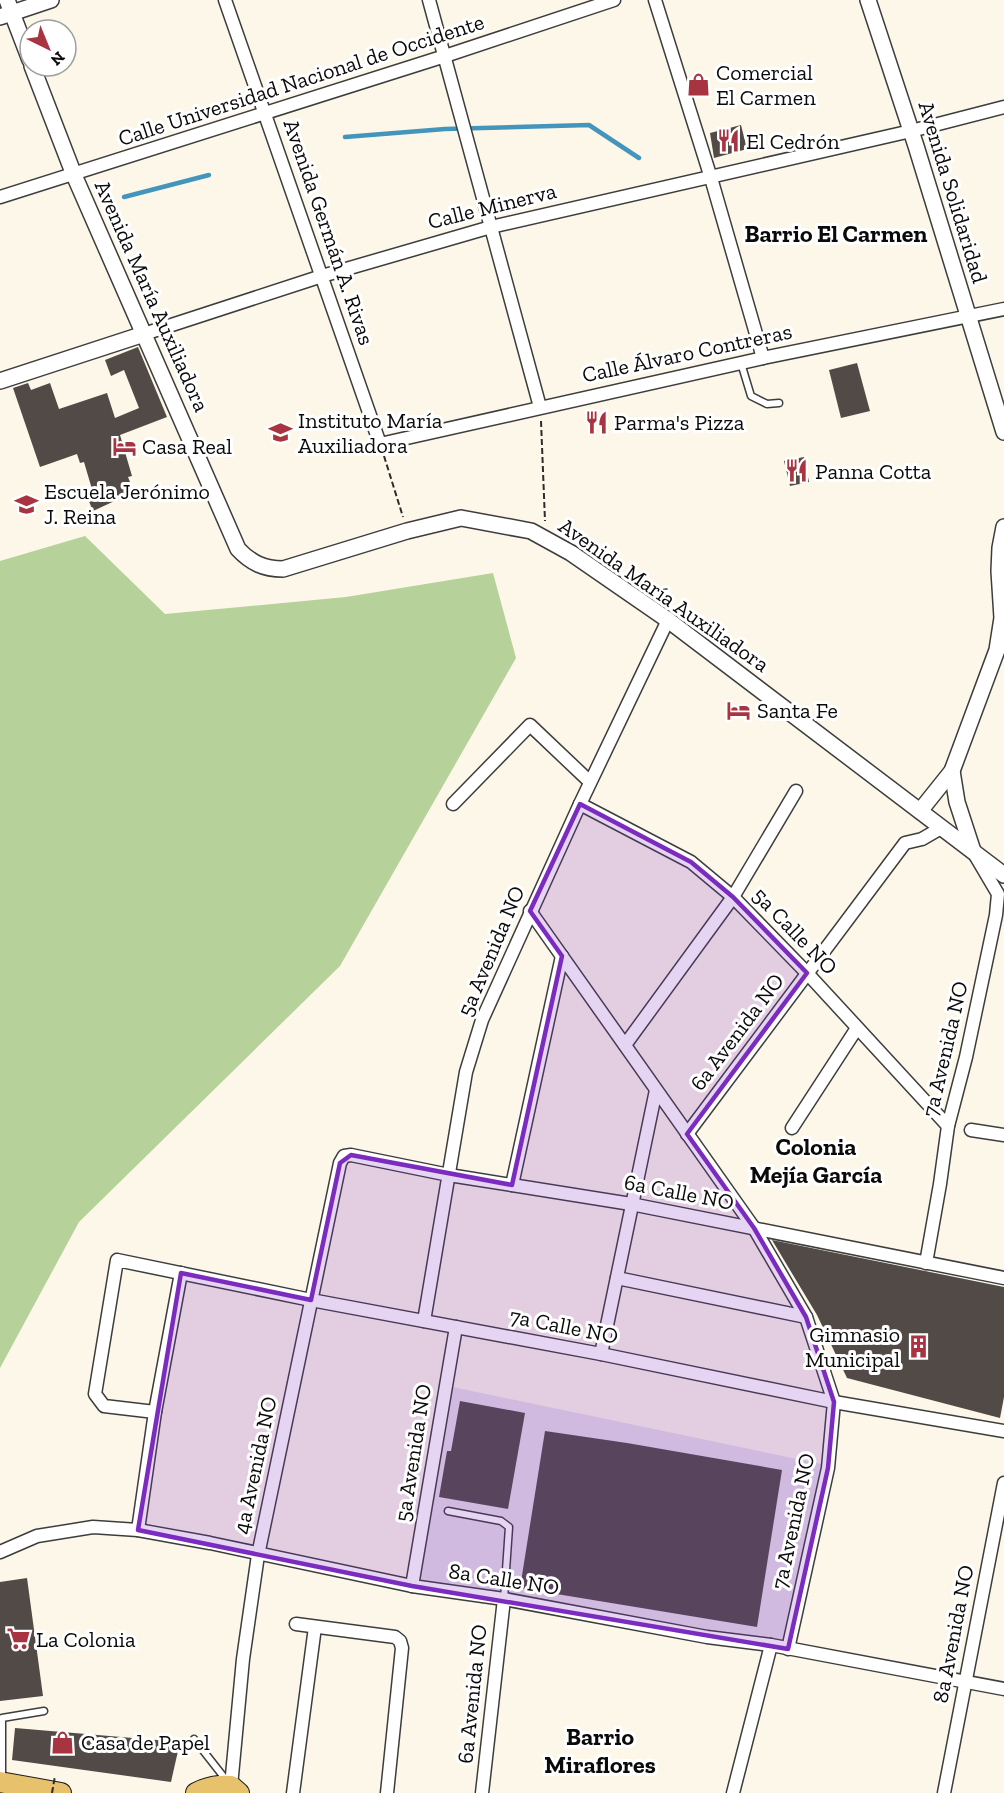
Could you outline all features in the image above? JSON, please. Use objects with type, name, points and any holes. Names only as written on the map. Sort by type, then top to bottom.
[{"type":"main road","points":[[1,1783],[58,1785]]},
{"type":"main road","points":[[196,1793],[207,1788],[235,1790]]},
{"type":"street","points":[[18,35],[6,10],[51,0]]},
{"type":"street","name":"Avenida Germán A. Rivas","points":[[225,0],[380,444]]},
{"type":"street","points":[[429,0],[540,407]]},
{"type":"street","name":"Calle Universidad Nacional de Occidente","points":[[0,197],[614,0]]},
{"type":"street","points":[[655,0],[711,178],[763,358]]},
{"type":"street","name":"Avenida Solidaridad","points":[[868,0],[1004,432]]},
{"type":"street","name":"Avenida María Auxiliadora","points":[[37,78],[74,175],[208,483],[238,549],[245,556],[263,567],[283,569],[407,531],[461,518],[531,531],[571,553],[668,620],[1004,875]]},
{"type":"street","name":"Calle Minerva","points":[[0,381],[322,276],[491,227],[711,178],[1004,107]]},
{"type":"street","name":"Calle Álvaro Contreras","points":[[380,444],[763,358],[1004,309]]},
{"type":"street","points":[[920,811],[952,771],[997,650],[1002,618],[999,571],[1004,527]]},
{"type":"street","name":"5a Avenida NO","points":[[424,1321],[466,1072],[482,1020],[530,911],[668,620]]},
{"type":"street","points":[[453,804],[530,725],[590,782]]},
{"type":"street","points":[[952,771],[957,802],[973,851]]},
{"type":"street","points":[[625,1045],[733,897],[796,790]]},
{"type":"street","name":"5a Calle NO","points":[[580,804],[691,862],[733,897],[807,973],[948,1126]]},
{"type":"street","name":"6a Avenida NO","points":[[687,1134],[905,843],[922,839],[941,828]]},
{"type":"street","name":"7a Avenida NO","points":[[926,1263],[948,1126],[1000,918],[998,894],[973,851]]},
{"type":"street","points":[[530,911],[754,1228],[806,1317],[834,1402]]},
{"type":"street","points":[[512,1185],[562,956]]},
{"type":"street","points":[[792,1128],[857,1028]]},
{"type":"street","name":"6a Avenida NO","points":[[601,1354],[656,1090]]},
{"type":"street","points":[[971,1130],[1004,1135]]},
{"type":"street","name":"6a Calle NO","points":[[344,1156],[351,1155],[449,1175],[631,1204],[1004,1278]]},
{"type":"street","name":"4a Avenida NO","points":[[235,1790],[243,1659],[258,1555],[340,1163],[344,1156]]},
{"type":"street","name":"7a Calle NO","points":[[155,1412],[105,1406],[95,1394],[117,1260],[311,1300],[601,1354],[834,1402],[1004,1431]]},
{"type":"street","points":[[138,1530],[155,1412],[181,1273]]},
{"type":"street","points":[[616,1278],[806,1317]]},
{"type":"street","name":"5a Avenida NO","points":[[412,1586],[456,1327]]},
{"type":"street","name":"7a Avenida NO","points":[[788,1649],[828,1468],[834,1402]]},
{"type":"street","name":"8a Avenida NO","points":[[944,1793],[1004,1483]]},
{"type":"street","name":"8a Calle NO","points":[[0,1552],[38,1536],[93,1527],[138,1530],[412,1586],[504,1599],[1004,1689]]},
{"type":"street","name":"6a Avenida NO","points":[[482,1793],[504,1599]]},
{"type":"street","points":[[296,1624],[395,1637],[400,1641],[402,1648],[387,1793]]},
{"type":"street","points":[[293,1793],[315,1626]]},
{"type":"street","points":[[733,1793],[771,1646]]},
{"type":"lane","points":[[741,363],[751,396],[767,404],[779,403]]},
{"type":"lane","points":[[448,1511],[501,1521],[509,1527],[504,1599]]},
{"type":"lane","points":[[1,1783],[1,1716],[44,1711]]},
{"type":"lane","points":[[194,1739],[235,1790]]},
{"type":"path","points":[[540,407],[546,539]]},
{"type":"path","points":[[380,444],[407,531]]},
{"type":"path","points":[[52,1793],[58,1785]]},
{"type":"highlighted area","points":[[580,804],[691,862],[733,897],[807,973],[687,1134],[754,1228],[806,1317],[834,1402],[828,1468],[788,1649],[412,1586],[138,1530],[181,1273],[311,1300],[340,1163],[351,1155],[512,1185],[562,956],[530,911]]},
{"type":"shaded area","points":[[443,1385],[826,1465],[786,1645],[411,1583]]},
{"type":"green space","points":[[85,536],[165,614],[346,597],[493,573],[516,658],[340,966],[79,1222],[0,1368],[0,561]]},
{"type":"building","name":"El Cedrón","points":[[741,125],[747,149],[714,158],[710,133]]},
{"type":"building","points":[[138,347],[167,417],[120,435],[132,476],[128,477],[134,492],[93,511],[88,499],[94,496],[84,462],[80,463],[77,454],[40,467],[13,388],[28,383],[31,390],[50,383],[59,409],[107,393],[115,418],[139,408],[124,370],[111,376],[105,360]]},
{"type":"building","points":[[857,363],[870,411],[841,418],[829,370]]},
{"type":"building","points":[[804,457],[809,482],[790,486],[784,461]]},
{"type":"building","name":"Gimnasio Municipal","points":[[772,1240],[1004,1287],[1004,1397],[1000,1418],[847,1378],[817,1315]]},
{"type":"building","points":[[460,1401],[525,1413],[508,1509],[439,1497],[447,1451],[451,1451]]},
{"type":"building","points":[[545,1431],[782,1470],[757,1627],[520,1588]]},
{"type":"building","name":"La Colonia","points":[[27,1578],[43,1696],[0,1701],[0,1582]]},
{"type":"building","points":[[15,1728],[180,1742],[171,1782],[12,1760]]},
{"type":"waterway","points":[[345,137],[445,129],[589,125],[639,158]]},
{"type":"waterway","points":[[124,197],[209,175]]},
{"type":"place","name":"Comercial El Carmen","points":[[698,85]]},
{"type":"place","name":"El Cedrón","points":[[728,141]]},
{"type":"place","name":"Parma's Pizza","points":[[596,422]]},
{"type":"place","name":"Instituto María Auxiliadora","points":[[280,433]]},
{"type":"place","name":"Casa Real","points":[[124,446]]},
{"type":"place","name":"Panna Cotta","points":[[797,471]]},
{"type":"place","name":"Escuela Jerónimo J. Reina","points":[[26,504]]},
{"type":"place","name":"Santa Fe","points":[[739,710]]},
{"type":"place","name":"Gimnasio Municipal","points":[[918,1347]]},
{"type":"place","name":"La Colonia","points":[[18,1639]]},
{"type":"place","name":"Casa de Papel","points":[[63,1742]]},
{"type":"district","name":"Barrio El Carmen","points":[[836,233]]},
{"type":"district","name":"Colonia Mejía García","points":[[816,1160]]},
{"type":"district","name":"Barrio Miraflores","points":[[600,1750]]}]
